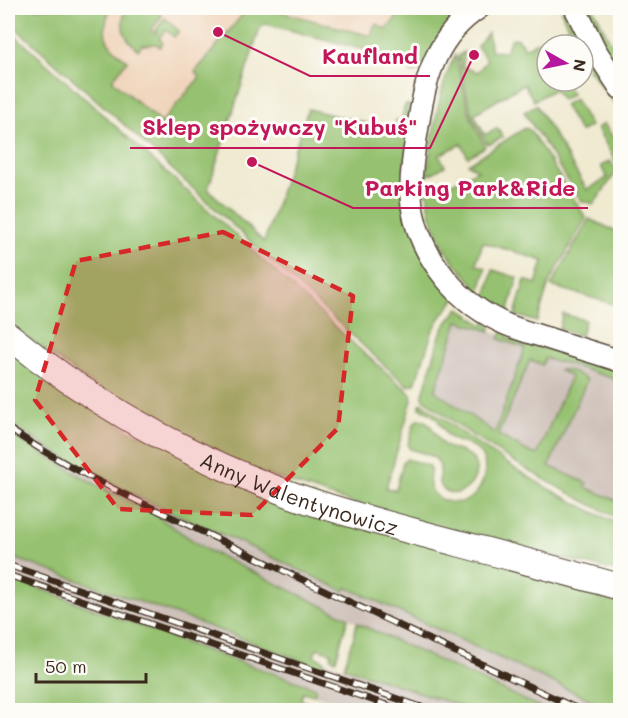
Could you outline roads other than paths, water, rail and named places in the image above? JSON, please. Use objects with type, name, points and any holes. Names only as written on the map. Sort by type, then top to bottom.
[{"type":"main road","name":"Anny Walentynowicz","points":[[8,335],[55,371],[108,406],[171,442],[241,475],[307,501],[357,516],[621,586]]},
{"type":"street","points":[[479,8],[460,23],[442,46],[435,58],[424,90],[411,182],[412,209],[422,239],[436,266],[451,285],[461,295],[498,321],[621,361]]},
{"type":"street","points":[[575,8],[596,51],[621,88]]},
{"type":"railway","points":[[8,428],[55,458],[129,497],[580,710]]},
{"type":"railway","points":[[8,565],[430,710]]},
{"type":"railway","points":[[8,575],[401,710]]},
{"type":"place","name":"Kaufland","points":[[218,32]]},
{"type":"place","name":"Sklep spożywczy \"Kubuś\"","points":[[474,55]]},
{"type":"place","name":"Parking Park&Ride","points":[[252,162]]}]
